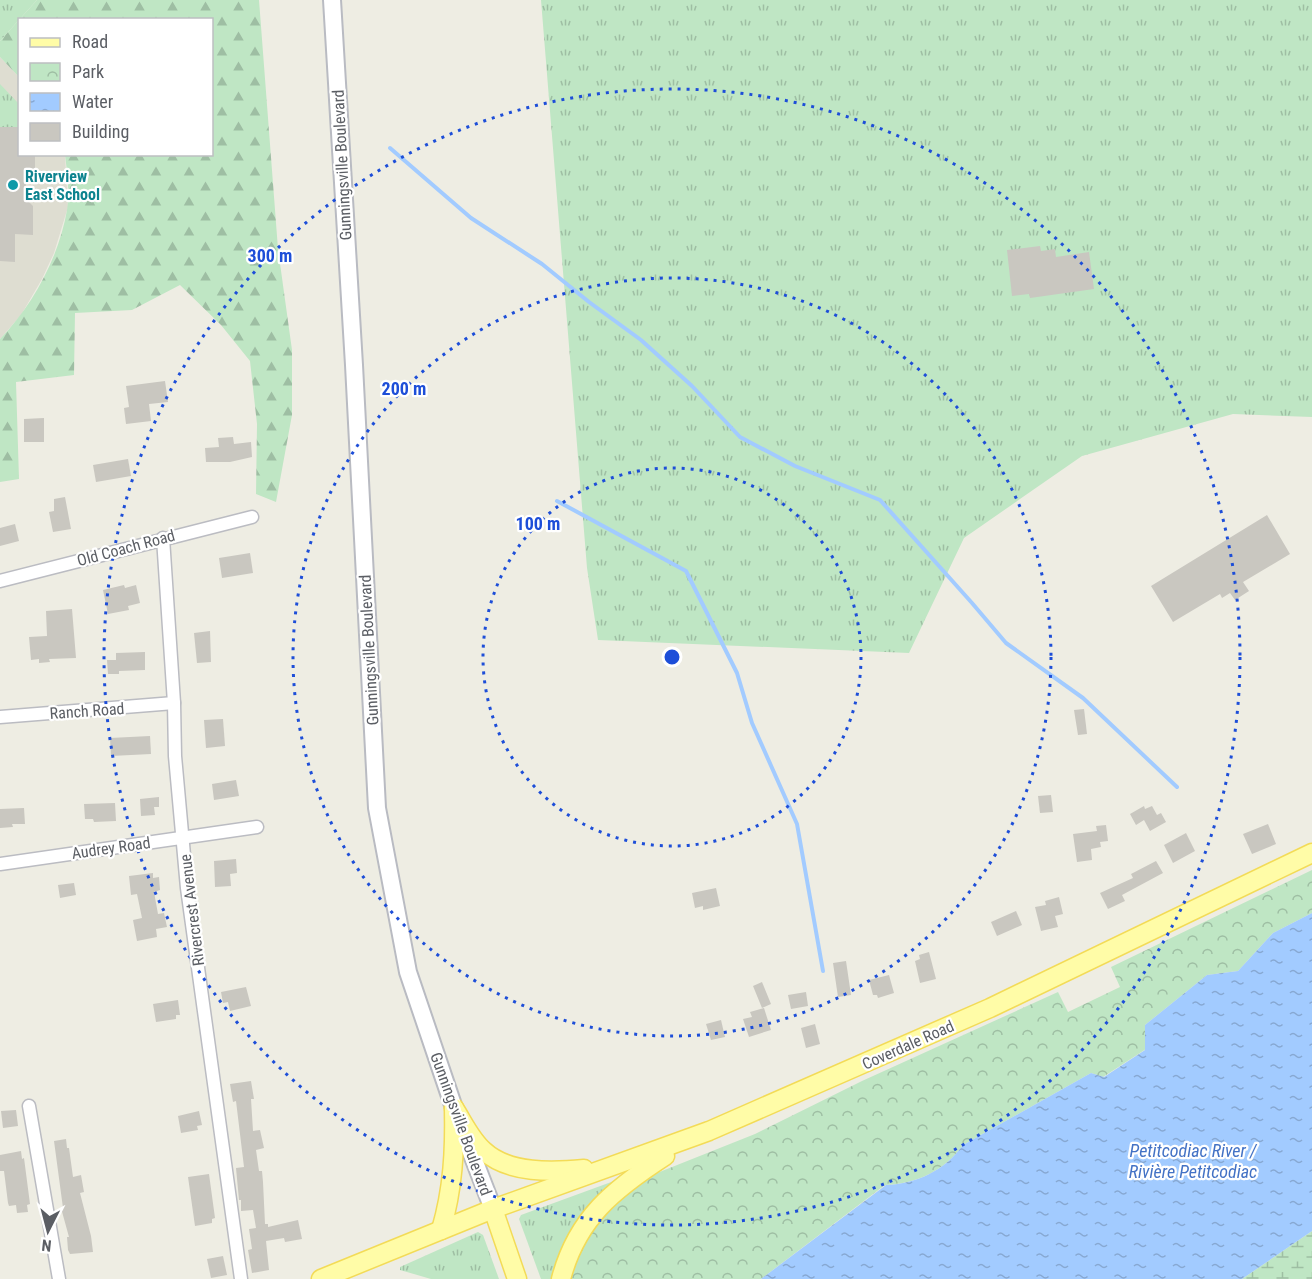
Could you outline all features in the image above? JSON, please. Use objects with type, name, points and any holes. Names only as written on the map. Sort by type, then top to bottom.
[{"type":"main road","name":"Gunningsville Boulevard","points":[[332,0],[377,807],[408,972],[454,1108],[517,1279]]},
{"type":"main road","name":"Coverdale Road","points":[[321,1279],[493,1209],[691,1139],[971,1017],[1312,853]]},
{"type":"main road","points":[[454,1108],[477,1144],[494,1159],[513,1165],[550,1171],[609,1167]]},
{"type":"main road","points":[[441,1230],[449,1202],[453,1171],[454,1108]]},
{"type":"main road","points":[[561,1279],[567,1258],[578,1236],[599,1207],[634,1176],[691,1139]]},
{"type":"street","name":"Old Coach Road","points":[[0,581],[252,517]]},
{"type":"street","name":"Rivercrest Avenue","points":[[163,538],[176,756],[187,888],[241,1279]]},
{"type":"street","name":"Ranch Road","points":[[0,717],[174,703]]},
{"type":"street","name":"Audrey Road","points":[[0,864],[257,827]]},
{"type":"street","points":[[29,1106],[59,1279]]},
{"type":"shaded area","points":[[0,57],[18,76],[18,156],[65,156],[68,207],[54,253],[42,279],[21,315],[0,339]]},
{"type":"green space","points":[[0,0],[37,0],[21,18],[18,18],[18,21],[0,41]]},
{"type":"green space","points":[[37,0],[259,0],[278,249],[292,350],[292,415],[276,502],[256,494],[257,424],[250,361],[221,325],[180,285],[132,310],[75,313],[74,375],[16,382],[19,479],[0,482],[0,339],[34,296],[58,245],[68,203],[65,156],[213,156],[213,18],[21,18]]},
{"type":"green space","points":[[541,0],[1312,0],[1312,417],[1233,414],[1082,456],[964,538],[909,653],[598,640],[587,568]]},
{"type":"green space","points":[[18,21],[18,76],[0,57],[0,41]]},
{"type":"green space","points":[[0,84],[18,103],[18,127],[0,127]]},
{"type":"green space","points":[[1312,870],[1312,913],[1273,933],[1238,971],[1207,975],[1145,1025],[1146,1049],[1103,1077],[1091,1073],[963,1145],[948,1162],[929,1174],[908,1182],[885,1185],[761,1279],[570,1279],[577,1255],[591,1230],[616,1200],[652,1175],[755,1134],[862,1081],[1058,992],[1068,1012],[1120,987],[1111,967]]},
{"type":"green space","points":[[614,1181],[553,1279],[541,1279],[519,1219],[521,1215]]},
{"type":"green space","points":[[1312,1231],[1312,1279],[1242,1279]]},
{"type":"green space","points":[[478,1232],[483,1235],[499,1279],[431,1279],[400,1270],[400,1267]]},
{"type":"water","name":"Petitcodiac River / Rivière Petitcodiac","points":[[1312,913],[1312,1231],[1242,1279],[761,1279],[886,1185],[909,1182],[929,1174],[948,1162],[963,1145],[1091,1073],[1104,1077],[1145,1050],[1145,1025],[1207,975],[1238,971],[1273,933]]},
{"type":"building","name":"Riverview East School","points":[[0,127],[18,127],[18,156],[35,156],[35,172],[26,172],[26,199],[33,206],[33,235],[15,234],[15,262],[0,261]]},
{"type":"building","points":[[1040,246],[1041,251],[1055,249],[1056,257],[1089,252],[1094,289],[1030,298],[1029,294],[1012,296],[1007,250]]},
{"type":"building","points":[[165,381],[168,402],[149,404],[151,421],[126,424],[124,408],[129,407],[126,386]]},
{"type":"building","points":[[44,418],[44,442],[24,442],[24,419]]},
{"type":"building","points":[[233,437],[234,444],[251,442],[252,457],[230,462],[206,462],[205,448],[219,447],[218,438]]},
{"type":"building","points":[[128,459],[131,476],[96,482],[93,465]]},
{"type":"building","points":[[65,497],[71,529],[53,532],[49,512],[54,511],[54,499]]},
{"type":"building","points":[[1267,515],[1290,554],[1243,582],[1249,591],[1235,600],[1230,593],[1222,598],[1220,594],[1173,622],[1151,586]]},
{"type":"building","points":[[15,524],[19,541],[0,546],[0,528]]},
{"type":"building","points":[[250,553],[253,573],[222,578],[219,558]]},
{"type":"building","points":[[124,585],[125,588],[136,585],[140,603],[128,606],[129,610],[108,614],[103,590]]},
{"type":"building","points":[[72,609],[76,658],[49,659],[50,662],[39,663],[39,659],[31,660],[29,637],[47,636],[46,611]]},
{"type":"building","points":[[210,631],[211,662],[197,663],[194,633]]},
{"type":"building","points":[[145,652],[145,670],[119,671],[119,674],[108,674],[107,660],[116,660],[116,653]]},
{"type":"building","points":[[1084,709],[1087,734],[1078,735],[1074,710]]},
{"type":"building","points":[[223,719],[225,746],[206,748],[204,720]]},
{"type":"building","points":[[150,736],[151,754],[111,756],[110,738]]},
{"type":"building","points":[[236,780],[239,796],[214,800],[212,784]]},
{"type":"building","points":[[1051,795],[1053,812],[1040,813],[1038,796]]},
{"type":"building","points":[[159,797],[159,807],[154,807],[155,815],[141,816],[140,799]]},
{"type":"building","points":[[115,803],[116,821],[94,822],[93,819],[85,819],[84,804]]},
{"type":"building","points":[[1144,806],[1145,809],[1152,806],[1157,815],[1161,813],[1166,822],[1150,831],[1144,820],[1136,825],[1130,814]]},
{"type":"building","points":[[24,808],[25,824],[12,824],[13,827],[0,828],[0,809]]},
{"type":"building","points":[[1268,824],[1276,844],[1252,854],[1243,834]]},
{"type":"building","points":[[1106,825],[1108,841],[1100,842],[1101,847],[1091,849],[1092,860],[1077,862],[1073,834],[1097,831],[1096,826]]},
{"type":"building","points":[[1186,833],[1195,851],[1173,863],[1164,845]]},
{"type":"building","points":[[236,859],[237,873],[230,874],[231,886],[215,887],[214,861]]},
{"type":"building","points":[[1156,861],[1163,873],[1122,895],[1125,901],[1108,909],[1100,893],[1133,878],[1131,874]]},
{"type":"building","points":[[153,873],[153,878],[159,877],[160,890],[154,892],[158,914],[164,913],[167,927],[156,929],[157,937],[137,941],[133,920],[142,918],[137,894],[131,895],[129,876]]},
{"type":"building","points":[[74,883],[76,895],[60,898],[58,885]]},
{"type":"building","points":[[716,888],[720,906],[703,910],[703,906],[695,908],[692,893]]},
{"type":"building","points":[[1059,897],[1063,914],[1055,916],[1058,927],[1041,931],[1035,907],[1046,905],[1045,901]]},
{"type":"building","points":[[1016,911],[1022,925],[997,936],[991,922]]},
{"type":"building","points":[[929,952],[936,979],[920,983],[915,961],[920,959],[919,955]]},
{"type":"building","points":[[846,961],[851,995],[838,997],[833,963]]},
{"type":"building","points":[[889,975],[894,993],[878,998],[877,995],[873,995],[869,980]]},
{"type":"building","points":[[762,982],[771,1004],[762,1008],[753,986]]},
{"type":"building","points":[[246,987],[251,1006],[230,1011],[228,1002],[223,1003],[221,992]]},
{"type":"building","points":[[806,992],[808,1006],[791,1009],[788,995]]},
{"type":"building","points":[[178,1000],[180,1015],[176,1015],[176,1019],[156,1022],[153,1004]]},
{"type":"building","points":[[764,1008],[771,1030],[749,1037],[743,1019],[752,1017],[750,1012]]},
{"type":"building","points":[[721,1020],[725,1037],[711,1040],[706,1024]]},
{"type":"building","points":[[815,1024],[820,1044],[806,1048],[801,1028]]},
{"type":"building","points":[[251,1081],[254,1099],[251,1099],[253,1131],[260,1130],[264,1148],[256,1150],[259,1171],[262,1171],[265,1224],[268,1224],[268,1227],[298,1220],[302,1239],[285,1242],[284,1238],[266,1241],[269,1270],[252,1273],[248,1250],[252,1249],[249,1229],[256,1228],[253,1210],[241,1211],[241,1200],[239,1200],[236,1168],[244,1167],[236,1101],[233,1102],[230,1084]]},
{"type":"building","points":[[16,1110],[18,1126],[3,1128],[1,1111]]},
{"type":"building","points":[[199,1111],[202,1125],[197,1126],[198,1130],[181,1133],[178,1116]]},
{"type":"building","points":[[66,1139],[73,1177],[81,1175],[84,1192],[80,1193],[93,1252],[70,1254],[68,1250],[67,1237],[69,1237],[61,1208],[63,1208],[54,1141]]},
{"type":"building","points":[[21,1151],[30,1204],[27,1205],[28,1212],[17,1213],[16,1205],[9,1206],[8,1203],[4,1171],[0,1171],[0,1155]]},
{"type":"building","points":[[209,1174],[215,1218],[212,1219],[212,1223],[195,1226],[188,1177]]},
{"type":"building","points":[[223,1256],[227,1275],[211,1278],[207,1259]]},
{"type":"waterway","points":[[390,148],[471,218],[542,264],[641,340],[692,386],[740,437],[795,466],[880,500],[1006,643],[1083,698],[1177,787]]},
{"type":"waterway","points":[[557,501],[686,571],[737,673],[752,723],[797,824],[823,971]]},
{"type":"place","name":"Riverview East School","points":[[13,185]]}]
